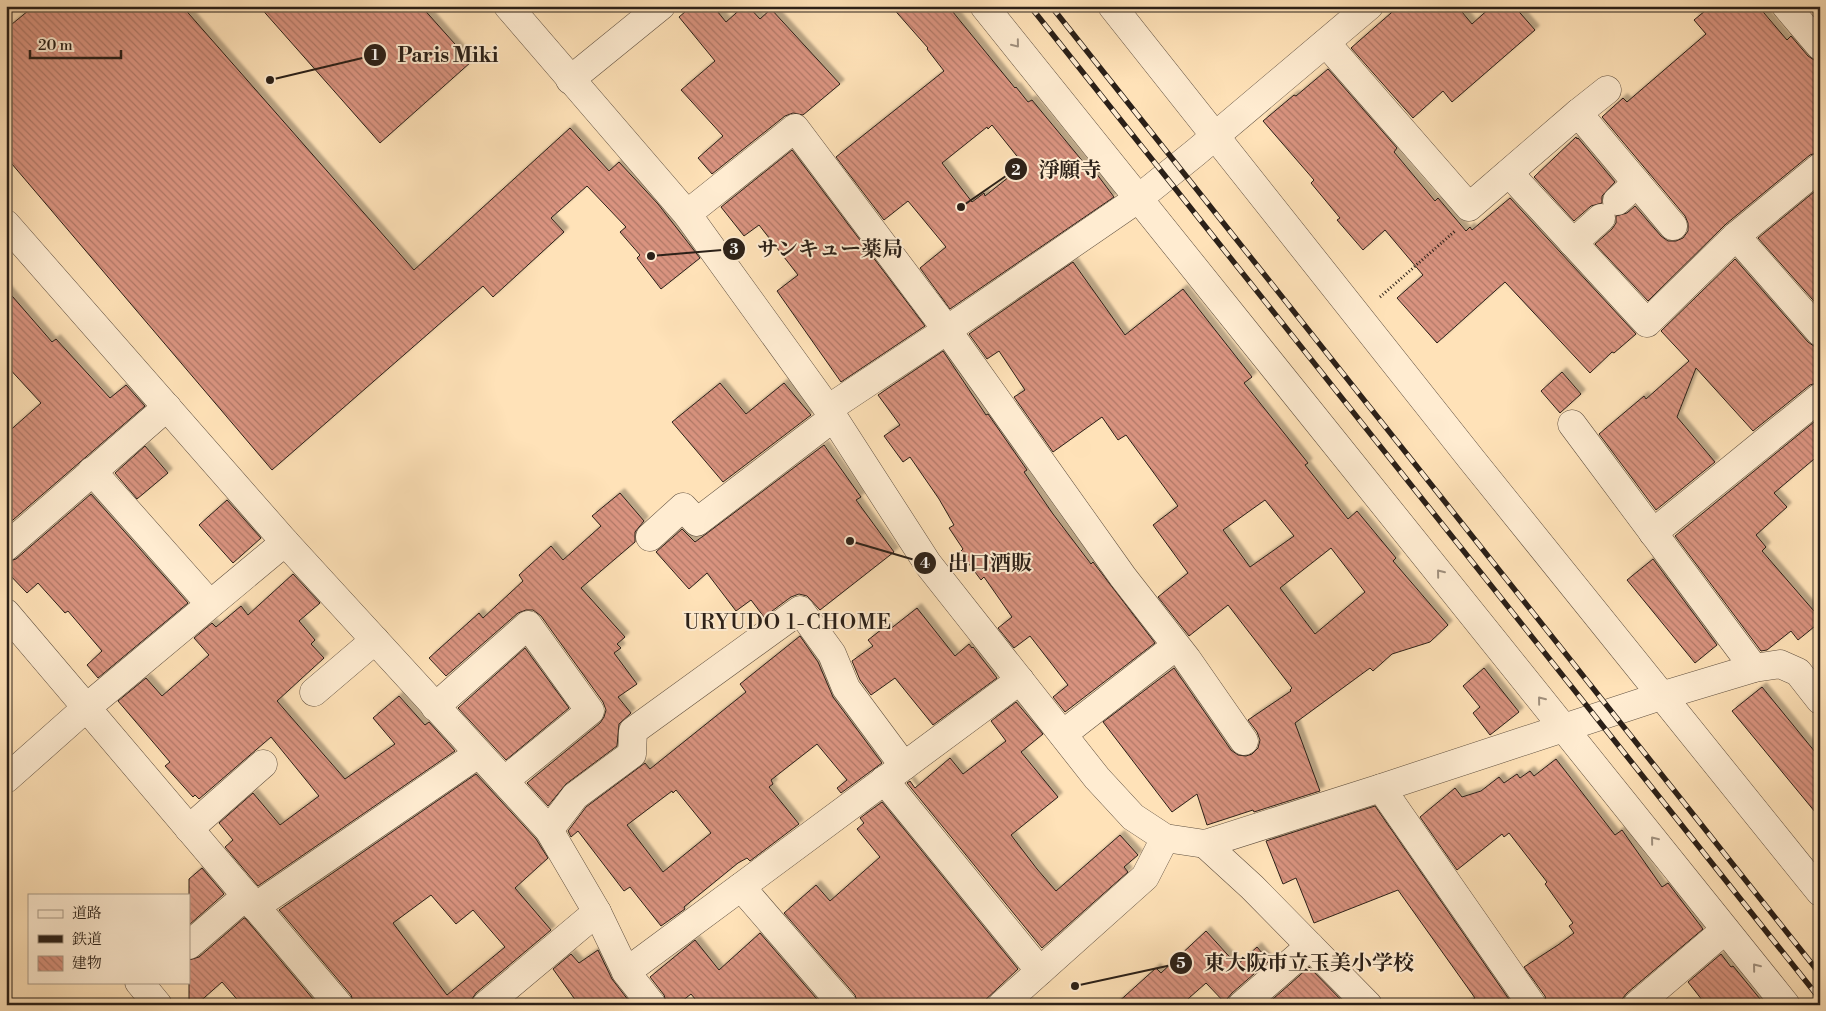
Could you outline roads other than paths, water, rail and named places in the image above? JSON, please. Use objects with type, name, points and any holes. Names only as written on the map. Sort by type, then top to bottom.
[{"type":"street","points":[[508,6],[570,80],[688,214],[830,413],[928,564],[1097,778],[1133,817],[1165,838],[1206,844],[1754,668],[1780,664],[1798,672],[1820,700]]},
{"type":"street","points":[[570,80],[661,6]]},
{"type":"street","points":[[984,6],[1786,1005]]},
{"type":"street","points":[[1112,6],[1820,892]]},
{"type":"street","points":[[650,537],[683,506],[697,522],[830,413],[1139,198],[1215,137],[1369,6]]},
{"type":"street","points":[[1786,6],[1820,46]]},
{"type":"street","points":[[1326,43],[1469,207],[1607,90]]},
{"type":"street","points":[[1578,113],[1674,226]]},
{"type":"street","points":[[688,214],[795,128],[948,330],[1123,577],[1176,646],[1244,741]]},
{"type":"street","points":[[1509,173],[1647,323],[1736,236],[1820,167]]},
{"type":"street","points":[[1573,243],[1637,183]]},
{"type":"street","points":[[6,224],[285,542],[549,830],[597,912],[626,972],[652,1005]]},
{"type":"street","points":[[1736,236],[1820,332]]},
{"type":"street","points":[[1653,533],[1820,397]]},
{"type":"street","points":[[6,546],[167,407]]},
{"type":"street","points":[[1572,424],[1754,668]]},
{"type":"street","points":[[92,471],[210,604]]},
{"type":"street","points":[[6,778],[86,708],[285,542]]},
{"type":"street","points":[[549,830],[575,796],[632,754],[633,731],[800,610],[832,654],[846,688],[894,773],[1040,971]]},
{"type":"street","points":[[6,613],[338,1005]]},
{"type":"street","points":[[435,707],[528,625],[590,711],[504,781]]},
{"type":"street","points":[[314,692],[375,640]]},
{"type":"street","points":[[1063,734],[1176,646]]},
{"type":"street","points":[[626,972],[1020,680]]},
{"type":"street","points":[[190,944],[250,901],[478,754]]},
{"type":"street","points":[[189,829],[263,764]]},
{"type":"street","points":[[1381,788],[1532,1005]]},
{"type":"street","points":[[1002,1005],[1146,878],[1165,838]]},
{"type":"street","points":[[1206,844],[1252,887],[1368,1005]]},
{"type":"street","points":[[741,887],[843,1005]]},
{"type":"street","points":[[486,1005],[597,912]]},
{"type":"street","points":[[1637,1005],[1725,930]]},
{"type":"street","points":[[1242,1005],[1310,946]]},
{"type":"railway","points":[[1030,6],[1820,999]]},
{"type":"railway","points":[[1051,6],[1820,974]]},
{"type":"place","name":"Paris Miki","points":[[270,80]]},
{"type":"place","name":"淨願寺","points":[[961,207]]},
{"type":"place","name":"サンキュー薬局","points":[[651,256]]},
{"type":"place","name":"出口酒販","points":[[850,541]]},
{"type":"place","name":"東大阪市立玉美小学校","points":[[1075,986]]},
{"type":"district","name":"URYUDO 1-CHOME","points":[[788,623]]}]
